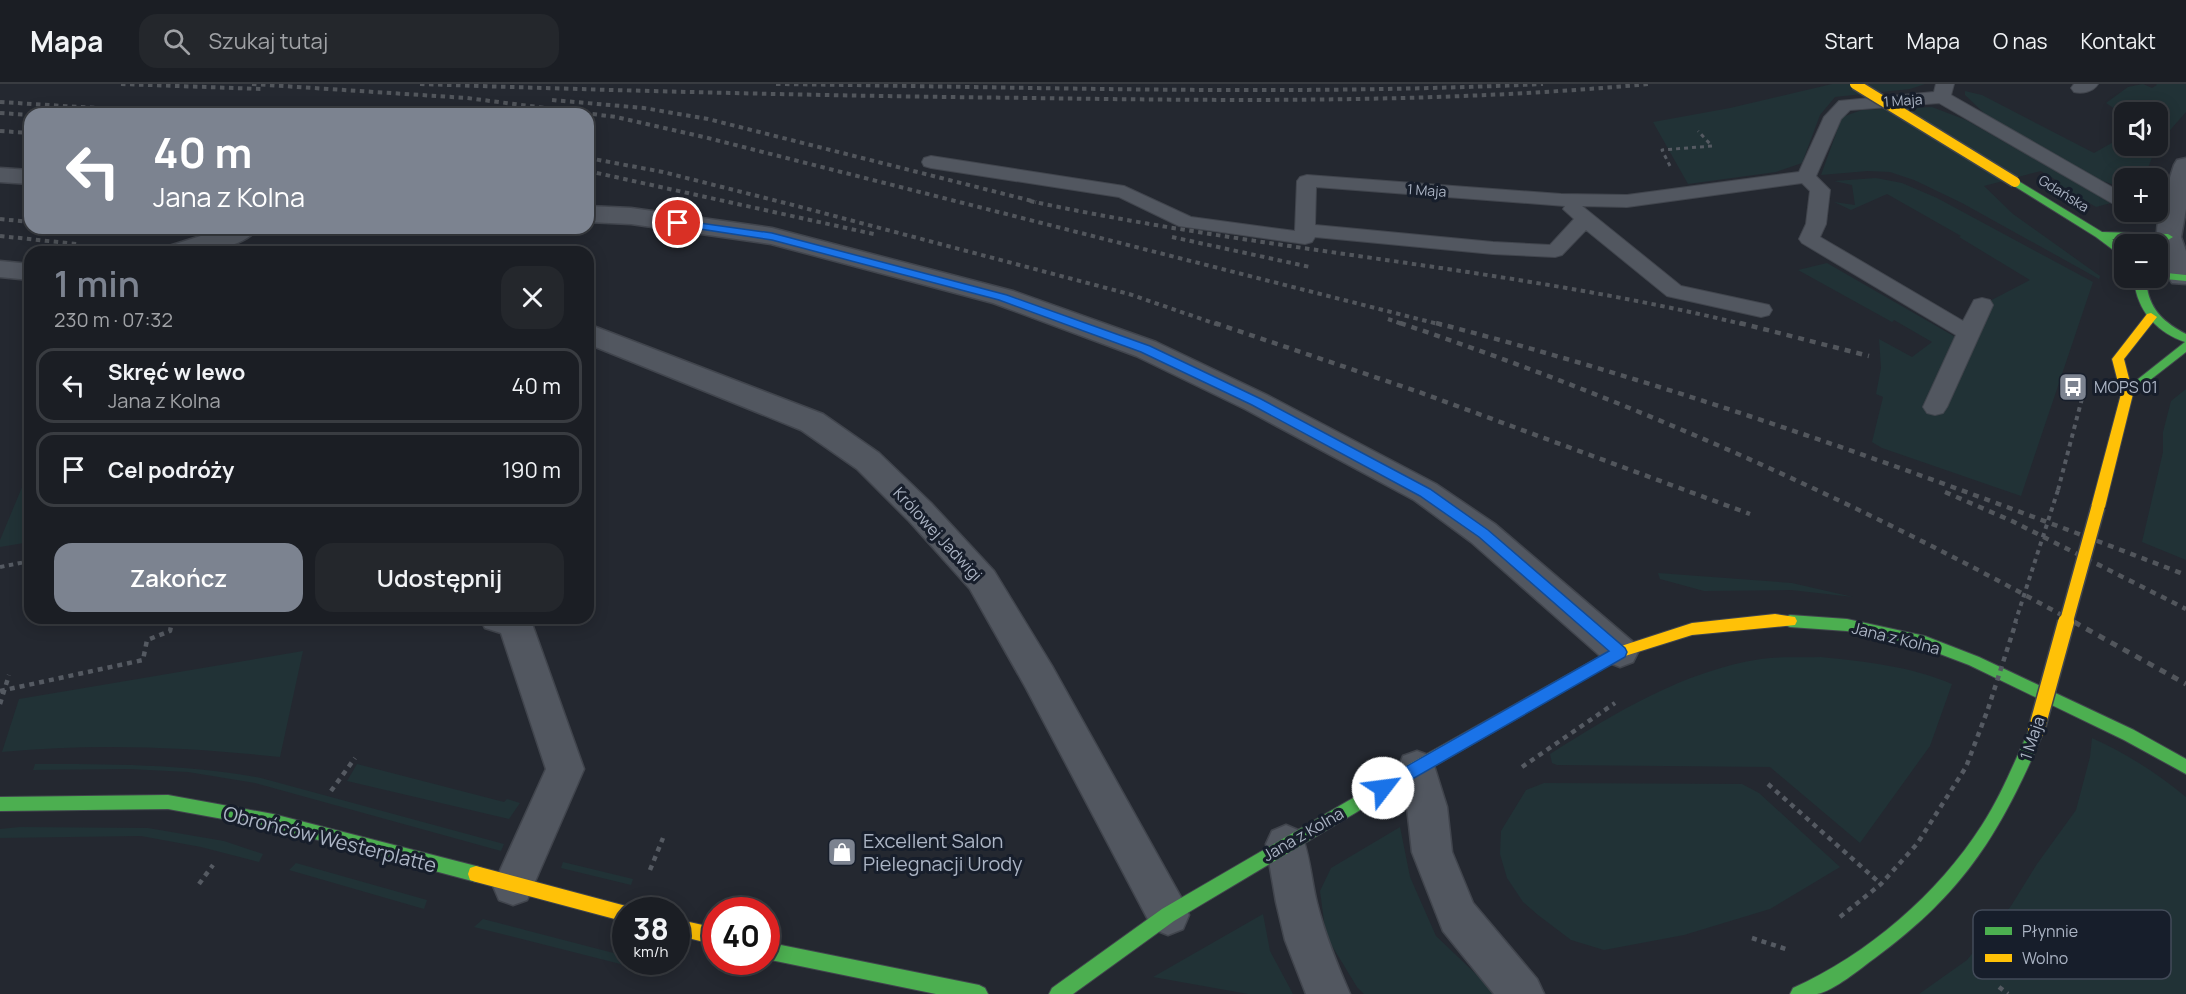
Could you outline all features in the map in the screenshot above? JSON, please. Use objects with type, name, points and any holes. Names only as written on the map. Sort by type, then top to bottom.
[{"type":"street","name":"Gdańska","points":[[1855,84],[2114,246]]},
{"type":"street","points":[[2175,276],[2162,223],[2186,165]]},
{"type":"street","points":[[0,175],[24,177]]},
{"type":"street","points":[[594,214],[631,216],[772,236],[1003,297],[1146,349],[1256,402],[1425,492],[1484,533],[1620,652]]},
{"type":"street","points":[[2100,235],[2162,223]]},
{"type":"street","points":[[197,246],[234,234]]},
{"type":"street","points":[[0,269],[24,271]]},
{"type":"street","points":[[2141,288],[2143,306],[2151,317],[2168,330],[2186,339]]},
{"type":"street","points":[[2151,317],[2118,358],[2127,394],[2186,346]]},
{"type":"street","name":"Królowej Jadwigi","points":[[594,335],[812,422],[868,461],[920,512],[982,580],[1039,677],[1168,915]]},
{"type":"street","name":"1 Maja","points":[[1799,994],[1866,955],[1909,923],[1951,884],[1984,841],[1998,817],[2036,731],[2127,394]]},
{"type":"street","name":"Jana z Kolna","points":[[1058,994],[1168,915],[1417,768],[1620,652],[1692,629],[1775,620],[1846,625],[1920,640],[1974,661],[2129,735],[2186,767]]},
{"type":"street","points":[[513,886],[565,770],[515,624]]},
{"type":"street","points":[[1417,768],[1427,807],[1432,852],[1458,917],[1522,994]]},
{"type":"street","name":"Obrońców Westerplatte","points":[[0,804],[168,802],[273,821],[612,911]]},
{"type":"street","points":[[1286,844],[1290,873],[1314,967],[1328,994]]},
{"type":"street","points":[[780,953],[979,994]]},
{"type":"lane","name":"1 Maja","points":[[1306,230],[1307,181],[1560,200],[1627,201],[1806,177],[1833,117],[1845,105],[1943,91],[2114,196]]},
{"type":"lane","points":[[932,162],[1124,192],[1185,222],[1305,238],[1306,230],[1533,252],[1556,251],[1585,219]]},
{"type":"lane","points":[[1806,177],[1820,190],[1816,224],[1805,245],[1968,333]]},
{"type":"lane","points":[[1560,200],[1674,291],[1761,310]]},
{"type":"lane","points":[[1935,407],[1982,305]]},
{"type":"path","points":[[1685,194],[1662,150],[1712,146],[1698,131]]},
{"type":"path","points":[[1837,920],[1881,884],[1917,844],[1966,767],[1988,709],[2058,490],[2080,400]]},
{"type":"path","points":[[0,567],[24,562]]},
{"type":"path","points":[[2,691],[143,660],[147,640],[170,631],[172,624]]},
{"type":"path","points":[[0,705],[2,691],[9,675]]},
{"type":"path","points":[[1991,692],[2001,697]]},
{"type":"path","points":[[1521,767],[1624,697]]},
{"type":"path","points":[[331,791],[355,758]]},
{"type":"path","points":[[1768,784],[1881,884]]},
{"type":"path","points":[[650,870],[663,838]]},
{"type":"path","points":[[199,884],[213,865]]},
{"type":"path","points":[[1752,938],[1789,950],[1799,944]]},
{"type":"path","points":[[1999,987],[2008,994]]},
{"type":"shaded area","points":[[1832,84],[1925,84],[1910,89],[1835,97],[1820,115],[1802,163],[1776,172],[1688,184],[1653,122],[1730,108]]},
{"type":"shaded area","points":[[2143,84],[2152,88],[2156,84],[2186,84],[2186,112],[2168,132],[2168,102],[2114,102],[2114,108],[2106,103],[2128,87]]},
{"type":"shaded area","points":[[1965,91],[1982,95],[2094,153],[2114,142],[2114,156],[2153,156],[2148,168],[2114,168],[2114,185],[2093,178],[1987,116],[1965,95]]},
{"type":"shaded area","points":[[1932,107],[1966,120],[2111,203],[2096,207],[2057,184],[2061,183],[2041,171],[1984,186],[2013,214],[2100,276],[2099,279],[1962,203],[1914,180],[1890,172],[1868,171],[1821,175],[1842,117],[1862,110]]},
{"type":"shaded area","points":[[1876,178],[1902,183],[1937,198],[2093,282],[2021,496],[1882,448],[1872,442],[1883,397],[1876,394],[1881,368],[1879,339],[1912,357],[1932,342],[1798,270],[1827,263],[1964,342],[1982,305],[2030,280],[1959,237],[1961,236],[1887,194],[1851,210],[1834,202],[1855,205],[1852,185],[1834,181]]},
{"type":"shaded area","points":[[2186,389],[2186,560],[2142,542],[2163,452],[2163,432],[2171,401]]},
{"type":"shaded area","points":[[24,482],[24,543],[0,547],[0,540]]},
{"type":"shaded area","points":[[1658,573],[1792,583],[1853,597],[1791,590],[1704,591],[1660,579]]},
{"type":"shaded area","points":[[303,651],[280,757],[141,747],[2,752],[19,699]]},
{"type":"shaded area","points":[[1821,657],[1904,669],[1952,684],[1930,746],[1860,843],[1770,767],[1557,765],[1552,763],[1550,754],[1599,724],[1651,696],[1704,673],[1761,659]]},
{"type":"shaded area","points":[[2092,738],[2141,764],[2186,797],[2186,994],[1919,994],[1967,960],[1973,953],[1973,979],[2171,979],[2171,910],[2008,910],[2076,810],[2090,757]]},
{"type":"shaded area","points":[[35,764],[177,767],[233,773],[261,778],[504,844],[501,851],[255,783],[188,772],[129,769],[33,770]]},
{"type":"shaded area","points":[[357,764],[504,802],[507,799],[520,803],[509,819],[347,781]]},
{"type":"shaded area","points":[[1544,783],[1742,784],[1759,793],[1840,867],[1770,909],[1684,935],[1604,950],[1571,940],[1523,902],[1507,878],[1500,854],[1501,831],[1526,790]]},
{"type":"shaded area","points":[[20,827],[148,828],[224,841],[263,854],[259,862],[201,847],[141,836],[0,838],[0,829]]},
{"type":"shaded area","points":[[1400,827],[1410,877],[1436,936],[1497,994],[1364,994],[1357,987],[1326,936],[1320,891],[1331,868]]},
{"type":"shaded area","points":[[563,862],[633,879],[631,885],[561,868]]},
{"type":"shaded area","points":[[296,863],[427,900],[424,909],[289,870]]},
{"type":"shaded area","points":[[1263,914],[1270,951],[1293,994],[1248,994],[1153,977]]},
{"type":"shaded area","points":[[483,919],[612,953],[612,962],[474,927]]},
{"type":"railway","points":[[121,84],[262,89]]},
{"type":"railway","points":[[252,84],[467,98],[545,108]]},
{"type":"railway","points":[[420,84],[802,95],[1263,100],[1495,95],[1649,84]]},
{"type":"railway","points":[[776,84],[1255,90],[1447,88],[1543,84]]},
{"type":"railway","points":[[552,100],[644,108],[708,119],[1036,202]]},
{"type":"railway","points":[[0,102],[96,108]]},
{"type":"railway","points":[[0,113],[24,115]]},
{"type":"railway","points":[[594,114],[704,137],[1442,325]]},
{"type":"railway","points":[[0,131],[24,133]]},
{"type":"railway","points":[[594,159],[663,172],[1129,294],[1219,325]]},
{"type":"railway","points":[[594,172],[878,235]]},
{"type":"railway","points":[[1030,201],[1209,234],[1568,288],[1746,325]]},
{"type":"railway","points":[[0,219],[24,221]]},
{"type":"railway","points":[[0,236],[77,244]]},
{"type":"railway","points":[[1172,237],[1310,267]]},
{"type":"railway","points":[[1388,319],[1405,325]]},
{"type":"railway","points":[[1215,323],[1419,392],[1750,514]]},
{"type":"railway","points":[[1400,323],[1575,386],[1745,457],[1911,536],[2076,623]]},
{"type":"railway","points":[[1436,323],[1627,377],[1815,438],[2186,575]]},
{"type":"railway","points":[[1740,323],[1869,356]]},
{"type":"railway","points":[[1945,492],[2012,521],[2186,609]]},
{"type":"railway","points":[[2074,622],[2186,684]]},
{"type":"traffic: fast","points":[[2015,182],[2114,246]]},
{"type":"traffic: fast","points":[[2100,235],[2114,235]]},
{"type":"traffic: fast","points":[[2168,276],[2186,278]]},
{"type":"traffic: fast","points":[[2141,288],[2150,313],[2162,325],[2186,339]]},
{"type":"traffic: fast","points":[[2127,394],[2186,346]]},
{"type":"traffic: fast","points":[[1790,621],[1847,625],[1920,640],[1974,661],[2129,735],[2186,767]]},
{"type":"traffic: fast","points":[[1799,994],[1842,971],[1898,931],[1949,883],[1970,857],[1988,829],[2005,799],[2036,731]]},
{"type":"traffic: fast","points":[[1058,994],[1168,915],[1408,773]]},
{"type":"traffic: fast","points":[[0,804],[168,802],[273,821],[476,874]]},
{"type":"traffic: fast","points":[[780,953],[979,994]]},
{"type":"traffic: slow","points":[[1855,84],[2015,182]]},
{"type":"traffic: slow","points":[[2098,507],[2127,394],[2118,359],[2151,317]]},
{"type":"traffic: slow","points":[[2036,731],[2098,507]]},
{"type":"traffic: slow","points":[[1408,773],[1620,652],[1692,629],[1775,620],[1790,621]]},
{"type":"traffic: slow","points":[[476,874],[612,910]]},
{"type":"traffic: slow","points":[[690,930],[702,934]]},
{"type":"place","name":"MOPS 01","points":[[2073,387]]},
{"type":"place","name":"Excellent Salon Pielegnacji Urody","points":[[842,852]]},
{"type":"route","points":[[678,223],[772,236],[1003,297],[1146,349],[1256,402],[1425,492],[1484,533],[1620,652],[1383,788]]}]
